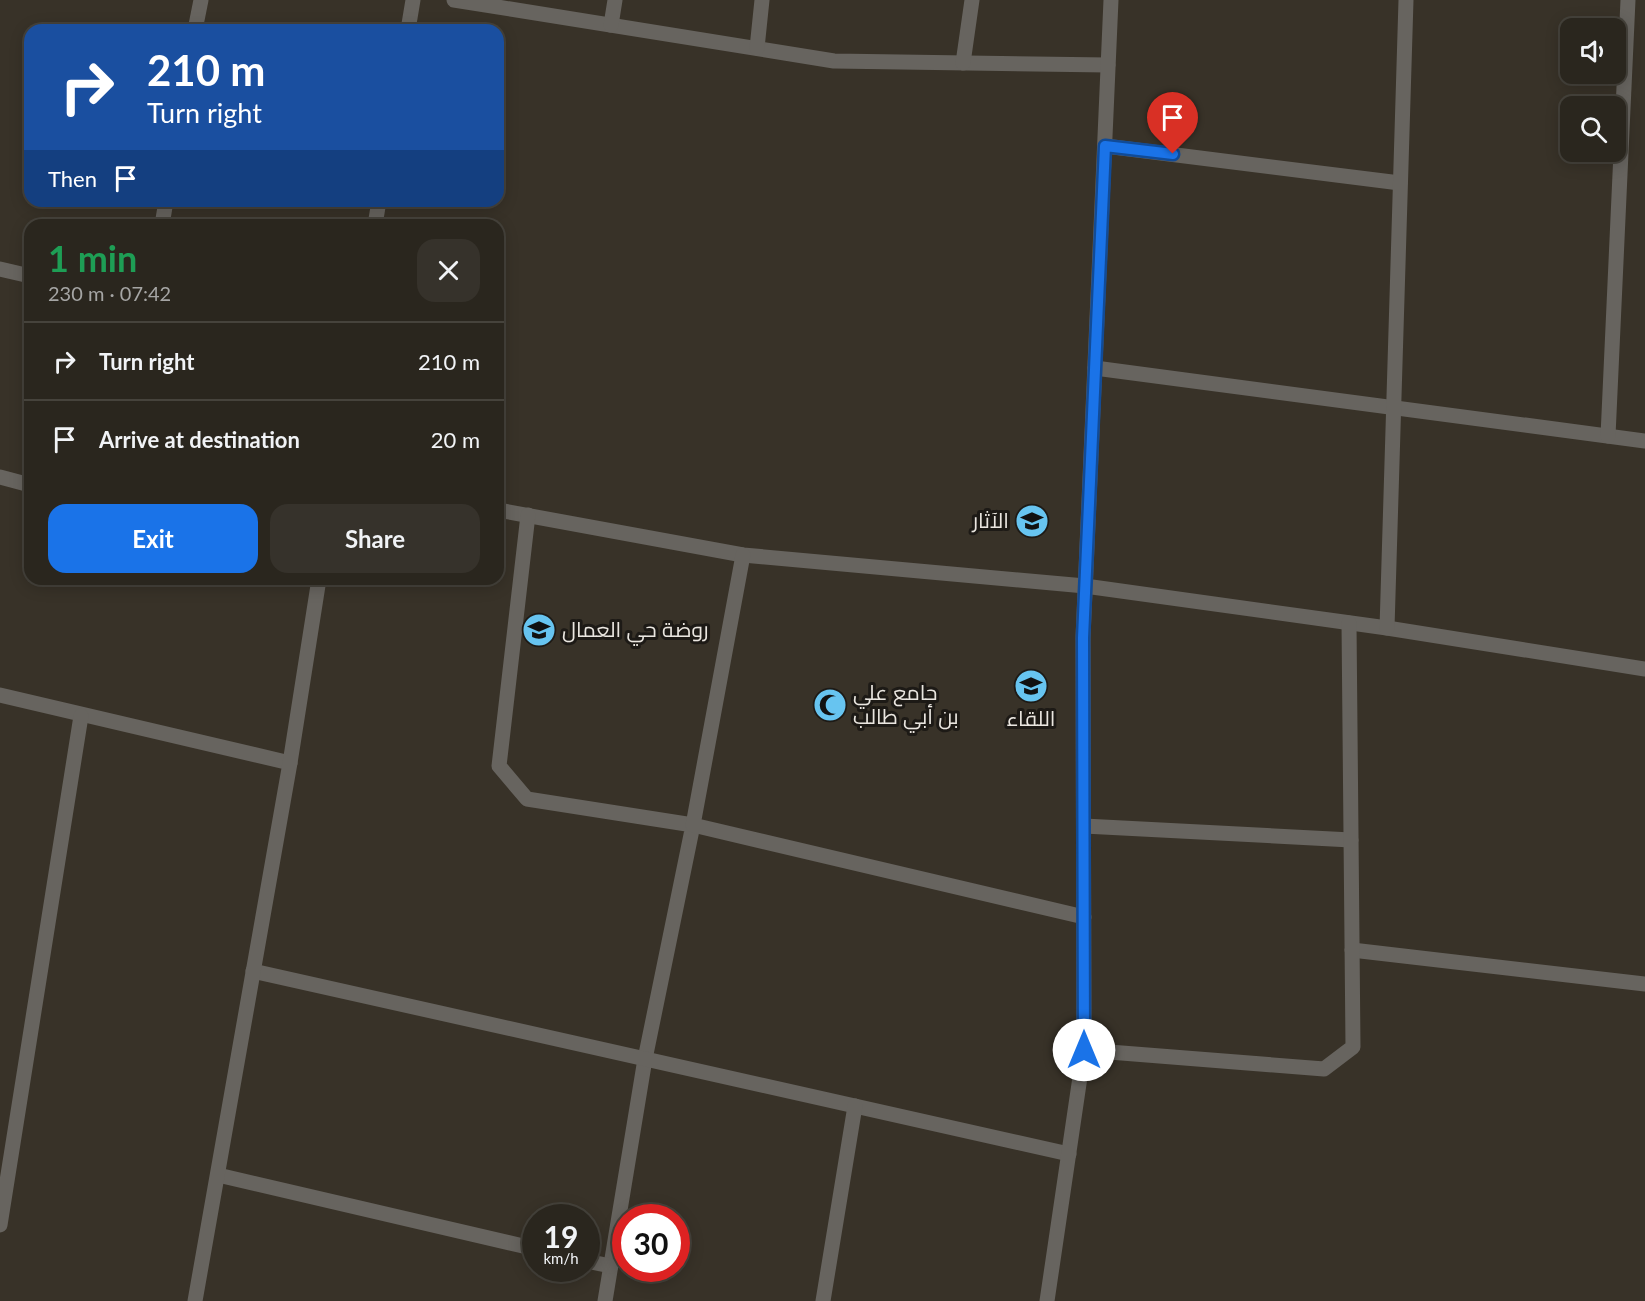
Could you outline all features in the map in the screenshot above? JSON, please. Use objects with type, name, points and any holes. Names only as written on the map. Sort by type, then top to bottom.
[{"type":"street","points":[[196,24],[201,0]]},
{"type":"street","points":[[409,24],[413,0]]},
{"type":"street","points":[[454,0],[834,61],[1108,65]]},
{"type":"street","points":[[610,25],[615,0]]},
{"type":"street","points":[[757,48],[762,0]]},
{"type":"street","points":[[963,63],[972,0]]},
{"type":"street","points":[[1047,1301],[1084,1050],[1083,638],[1111,0]]},
{"type":"street","points":[[1387,628],[1406,0]]},
{"type":"street","points":[[1608,436],[1628,0]]},
{"type":"street","points":[[1105,146],[1400,183]]},
{"type":"street","points":[[0,269],[24,275]]},
{"type":"street","points":[[1095,368],[1645,441]]},
{"type":"street","points":[[0,477],[24,483]]},
{"type":"street","points":[[504,511],[744,555],[1085,586],[1387,628],[1645,669]]},
{"type":"street","points":[[528,515],[499,766],[527,799],[693,825],[1084,917]]},
{"type":"street","points":[[605,1301],[645,1059],[693,825],[744,555]]},
{"type":"street","points":[[195,1301],[290,763],[318,585]]},
{"type":"street","points":[[1084,1050],[1324,1069],[1353,1047],[1349,623]]},
{"type":"street","points":[[0,695],[81,716],[290,763]]},
{"type":"street","points":[[0,1225],[81,716]]},
{"type":"street","points":[[1084,826],[1351,840]]},
{"type":"street","points":[[1352,950],[1645,984]]},
{"type":"street","points":[[253,971],[1069,1154]]},
{"type":"street","points":[[823,1301],[855,1106]]},
{"type":"street","points":[[218,1175],[522,1246]]},
{"type":"street","points":[[600,1264],[611,1266]]},
{"type":"place","name":"الآثار","points":[[1032,521]]},
{"type":"place","name":"روضة حي العمال","points":[[539,630]]},
{"type":"place","name":"اللقاء","points":[[1031,686]]},
{"type":"place","name":"جامع علي بن أبي طالب","points":[[830,705]]},
{"type":"route","points":[[1084,1050],[1083,638],[1105,146],[1173,154]]}]
